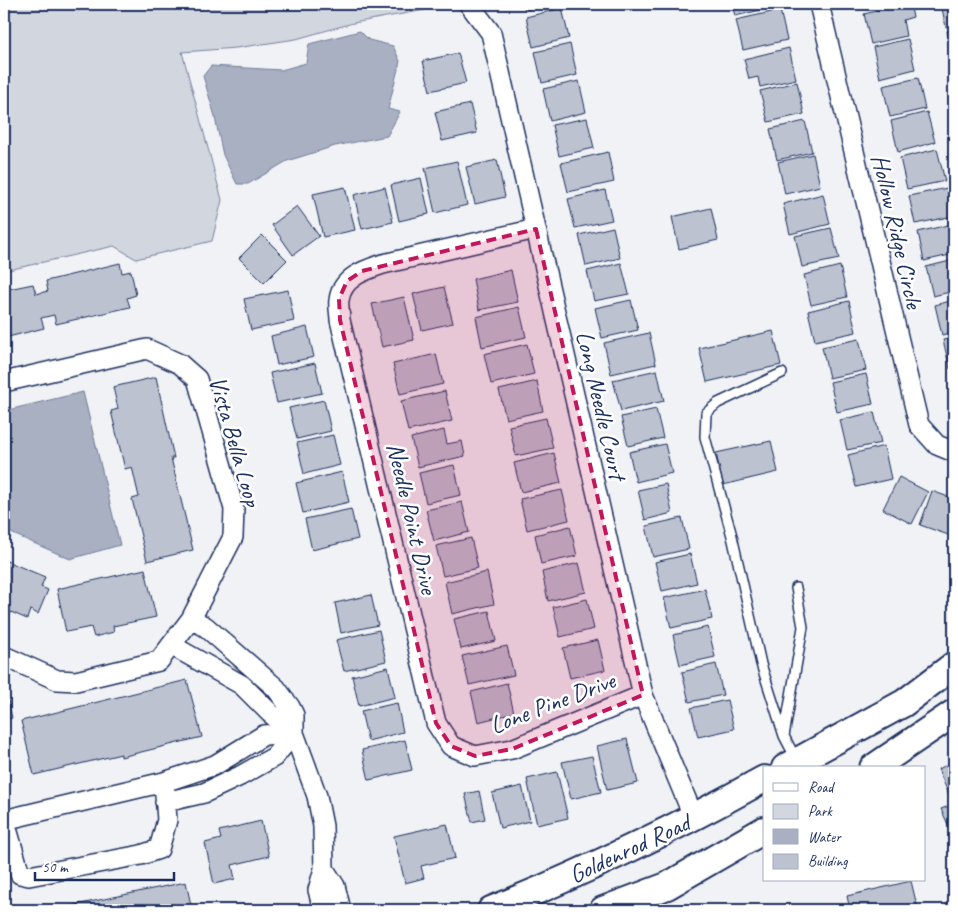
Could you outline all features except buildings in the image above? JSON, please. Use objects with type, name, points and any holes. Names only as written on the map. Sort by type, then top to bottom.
[{"type":"main road","points":[[791,765],[904,703],[954,665]]},
{"type":"main road","points":[[884,765],[954,713]]},
{"type":"main road","name":"Goldenrod Road","points":[[491,910],[580,872],[694,818],[763,780]]},
{"type":"main road","name":"Goldenrod Road","points":[[603,910],[667,886],[763,831]]},
{"type":"street","name":"Long Needle Court","points":[[469,4],[491,33],[643,695],[694,818]]},
{"type":"street","name":"Hollow Ridge Circle","points":[[819,4],[918,425],[937,445],[954,452]]},
{"type":"street","name":"Needle Point Drive","points":[[451,746],[436,723],[340,320],[339,299],[347,281],[362,271],[383,264],[536,229]]},
{"type":"street","name":"Vista Bella Loop","points":[[4,382],[146,349],[180,364],[197,379],[234,509],[233,537],[191,619],[159,661],[76,681],[57,680],[4,656]]},
{"type":"street","points":[[191,619],[206,627],[276,688],[294,715],[294,734],[317,796],[323,826],[324,869],[318,890],[323,910]]},
{"type":"street","points":[[171,645],[242,685],[294,734]]},
{"type":"street","name":"Lone Pine Drive","points":[[451,746],[475,756],[512,749],[643,695]]},
{"type":"street","points":[[164,782],[167,820],[159,849],[140,855],[29,876],[20,874],[4,819],[164,782],[215,765],[264,735],[294,734]]},
{"type":"street","points":[[166,802],[204,793],[236,778],[274,757],[294,734]]},
{"type":"street","points":[[226,758],[236,778]]},
{"type":"street","points":[[324,869],[335,886],[342,910]]},
{"type":"lane","points":[[782,373],[718,403],[706,413],[706,437],[732,536],[761,664],[784,736],[791,765]]},
{"type":"lane","points":[[784,736],[803,627],[796,588]]},
{"type":"highlighted area","points":[[536,229],[643,695],[512,749],[475,756],[451,746],[436,723],[340,320],[339,299],[347,281],[362,271]]},
{"type":"green space","points":[[4,4],[426,4],[425,10],[353,23],[296,39],[236,48],[182,52],[222,200],[212,241],[136,259],[114,246],[4,271]]},
{"type":"water","points":[[360,31],[369,40],[393,46],[400,61],[388,109],[400,112],[387,136],[335,146],[287,161],[248,184],[237,184],[223,155],[214,113],[203,76],[211,66],[281,70],[306,63],[309,44]]},
{"type":"water","points":[[83,392],[120,545],[70,559],[4,530],[4,411]]}]
